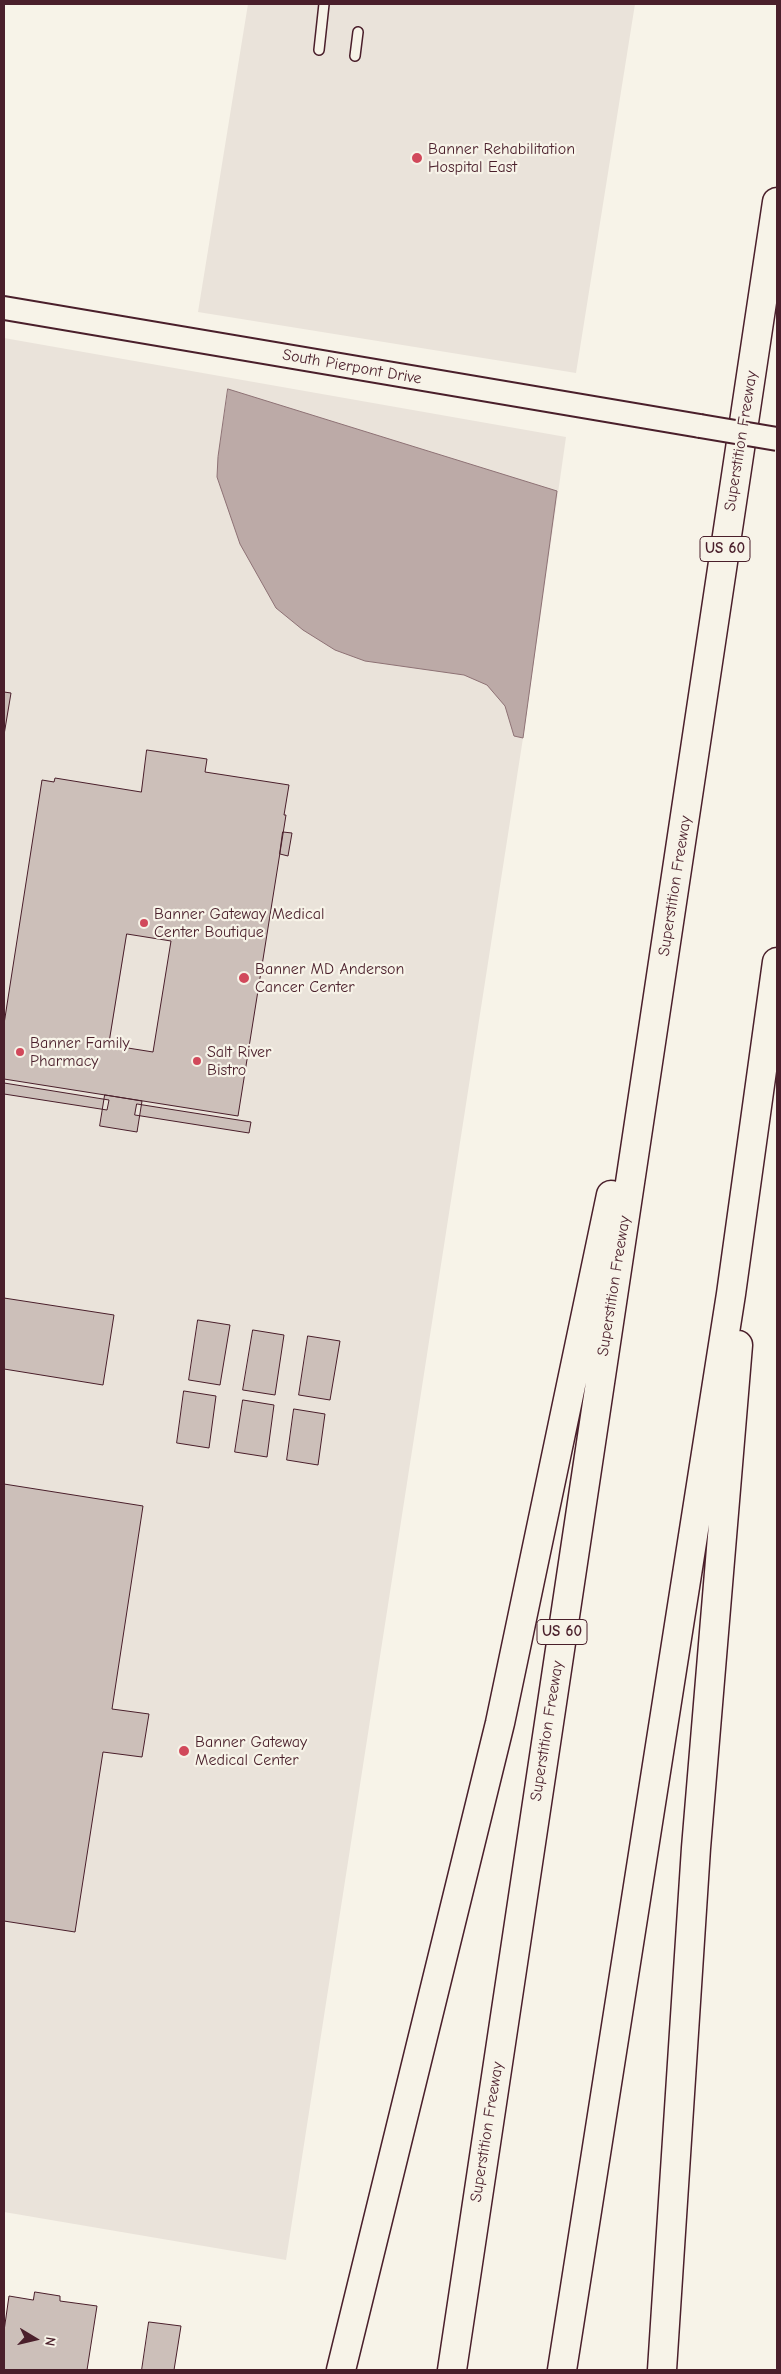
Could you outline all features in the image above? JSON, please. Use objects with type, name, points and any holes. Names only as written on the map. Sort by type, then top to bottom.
[{"type":"highway","name":"Superstition Freeway","points":[[452,2370],[777,202]]},
{"type":"highway","points":[[341,2370],[500,1723],[673,895]]},
{"type":"highway","points":[[562,2370],[730,1294],[777,962]]},
{"type":"highway","points":[[662,2370],[696,1848],[739,1339],[730,1294]]},
{"type":"street","name":"South Pierpont Drive","points":[[4,308],[777,439]]},
{"type":"lane","points":[[319,50],[324,4]]},
{"type":"lane","points":[[355,56],[358,32]]},
{"type":"shaded area","name":"Banner Rehabilitation Hospital East","points":[[248,4],[635,4],[576,373],[198,312]]},
{"type":"shaded area","points":[[4,338],[566,437],[523,738],[286,2260],[4,2212]]},
{"type":"shaded area","points":[[228,389],[557,491],[523,738],[514,736],[505,706],[487,685],[464,675],[365,661],[335,650],[303,630],[276,608],[240,544],[217,477]]},
{"type":"building","points":[[4,692],[11,693],[4,735]]},
{"type":"building","name":"Banner Gateway Medical Center Boutique","points":[[147,750],[207,759],[205,772],[289,785],[284,815],[286,815],[238,1116],[4,1079],[4,1024],[42,780],[54,782],[55,778],[141,792]],"holes":[[[127,934],[171,941],[153,1052],[109,1045]]]},
{"type":"building","points":[[283,832],[292,833],[288,856],[280,854]]},
{"type":"building","points":[[4,1083],[109,1100],[107,1110],[4,1094]]},
{"type":"building","points":[[105,1095],[142,1101],[137,1132],[100,1126]]},
{"type":"building","points":[[137,1104],[251,1122],[249,1133],[135,1115]]},
{"type":"building","points":[[4,1298],[114,1315],[103,1385],[4,1369]]},
{"type":"building","points":[[198,1320],[230,1325],[220,1385],[189,1380]]},
{"type":"building","points":[[253,1330],[284,1335],[275,1395],[243,1390]]},
{"type":"building","points":[[308,1336],[340,1341],[330,1400],[299,1395]]},
{"type":"building","points":[[184,1391],[216,1396],[209,1448],[177,1443]]},
{"type":"building","points":[[243,1400],[274,1405],[267,1457],[235,1452]]},
{"type":"building","points":[[294,1409],[325,1414],[318,1465],[287,1460]]},
{"type":"building","points":[[4,1484],[143,1506],[112,1709],[149,1714],[142,1757],[103,1752],[75,1932],[4,1921]]},
{"type":"building","points":[[35,2292],[60,2296],[60,2301],[97,2306],[87,2370],[4,2370],[4,2331],[9,2296],[33,2300]]},
{"type":"building","points":[[149,2322],[181,2326],[174,2370],[142,2370]]},
{"type":"place","name":"Banner Rehabilitation Hospital East","points":[[417,158]]},
{"type":"place","name":"Banner Gateway Medical Center Boutique","points":[[144,923]]},
{"type":"place","name":"Banner MD Anderson Cancer Center","points":[[244,978]]},
{"type":"place","name":"Banner Family Pharmacy","points":[[20,1052]]},
{"type":"place","name":"Salt River Bistro","points":[[197,1061]]},
{"type":"place","name":"Banner Gateway Medical Center","points":[[184,1751]]}]
